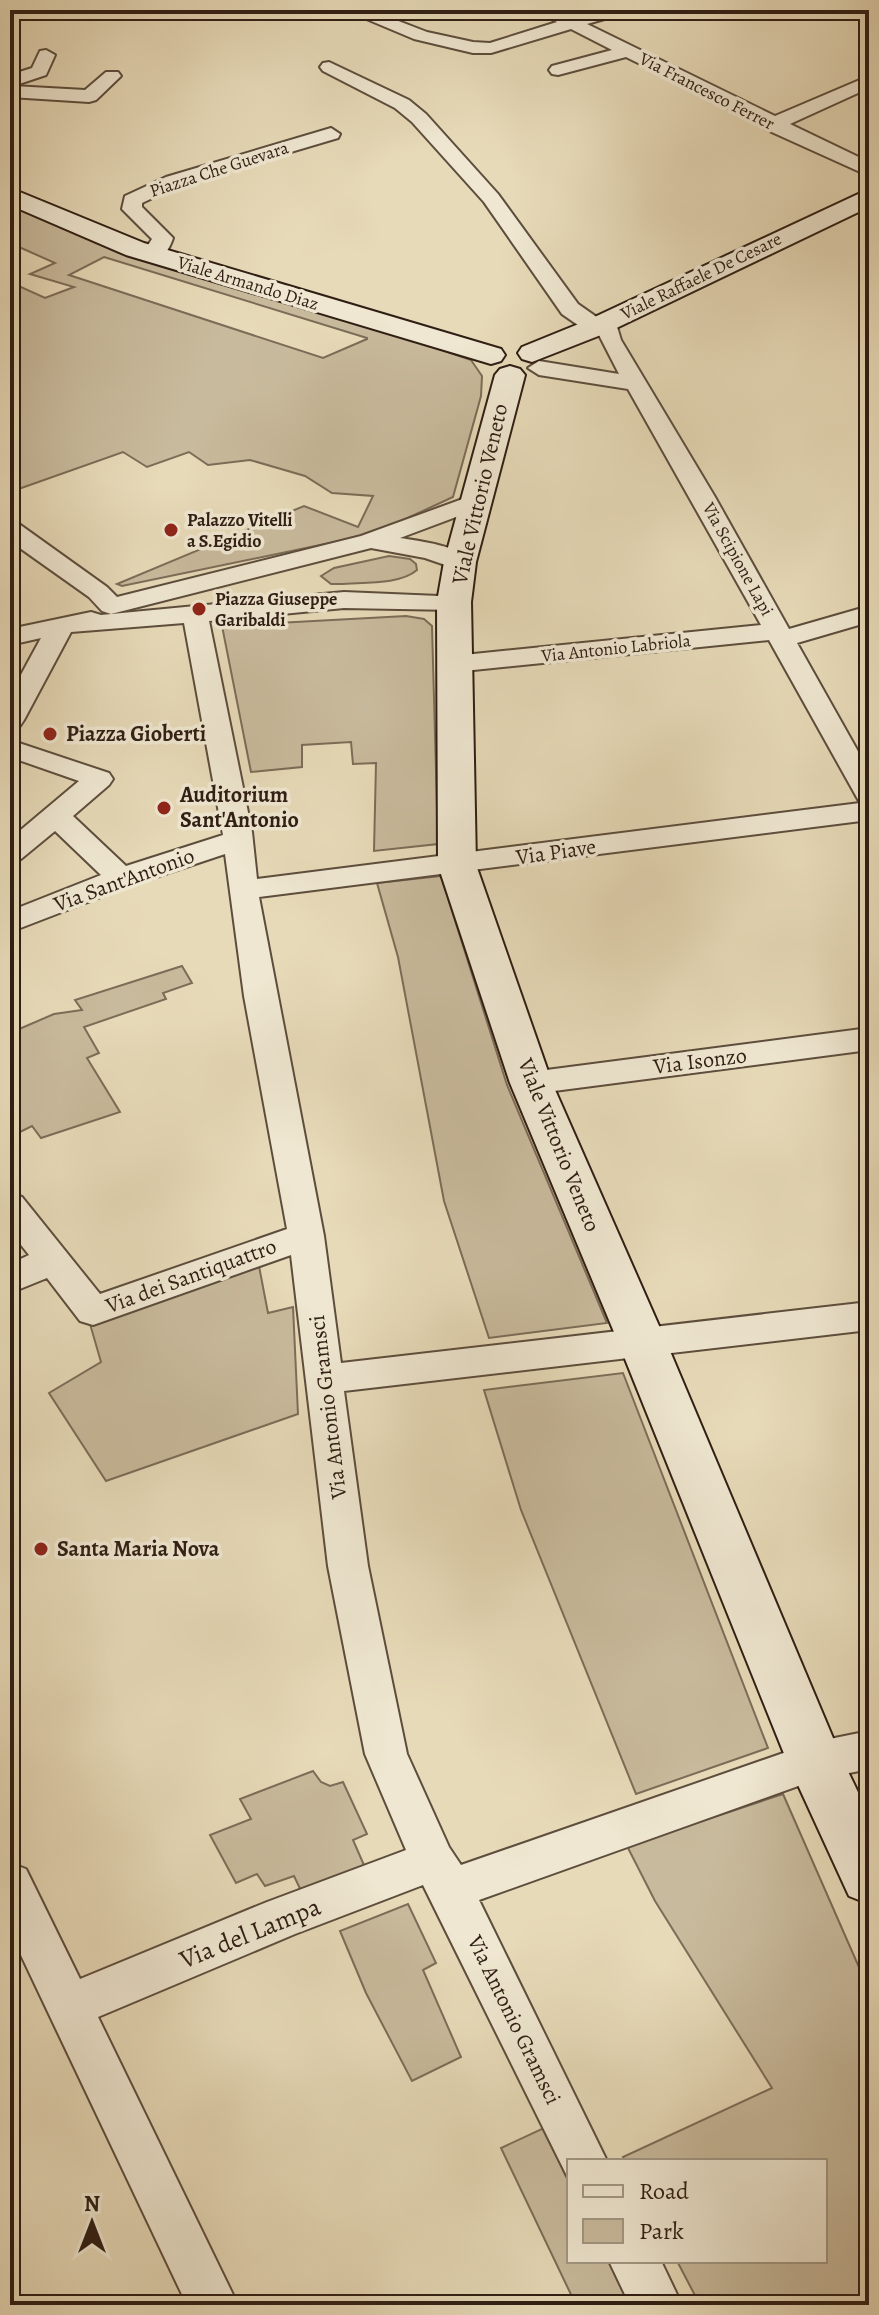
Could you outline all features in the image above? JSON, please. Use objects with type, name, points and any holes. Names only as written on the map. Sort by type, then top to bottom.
[{"type":"main road","name":"Viale Armando Diaz","points":[[10,196],[152,254],[518,363]]},
{"type":"main road","name":"Viale Raffaele De Cesare","points":[[518,363],[869,197]]},
{"type":"main road","name":"Viale Vittorio Veneto","points":[[518,363],[460,562],[454,602],[457,865],[531,1083],[643,1344],[815,1761],[869,1877]]},
{"type":"street","points":[[354,10],[439,42],[474,49],[491,48],[616,10]]},
{"type":"street","name":"Via Francesco Ferrer","points":[[545,10],[772,125],[869,170]]},
{"type":"street","points":[[558,70],[627,51]]},
{"type":"street","points":[[10,81],[40,71],[46,55]]},
{"type":"street","points":[[329,67],[402,104],[419,118],[491,198],[570,309],[601,325]]},
{"type":"street","points":[[10,91],[89,96],[112,76]]},
{"type":"street","points":[[772,125],[869,81]]},
{"type":"street","name":"Piazza Che Guevara","points":[[152,254],[160,247],[163,238],[130,205],[138,195],[173,181],[331,134]]},
{"type":"street","points":[[120,242],[151,226]]},
{"type":"street","name":"Via Scipione Lapi","points":[[601,325],[703,497],[869,797]]},
{"type":"street","points":[[518,363],[636,384]]},
{"type":"street","points":[[10,637],[61,626],[370,541],[479,500]]},
{"type":"street","points":[[11,530],[98,592],[101,613],[94,624],[344,600],[454,602]]},
{"type":"street","points":[[370,541],[431,551],[460,562]]},
{"type":"street","name":"Via Antonio Gramsci","points":[[195,614],[238,840],[243,890],[306,1236],[348,1566],[386,1754],[582,2159]]},
{"type":"street","name":"Via Antonio Labriola","points":[[454,664],[780,635],[869,614]]},
{"type":"street","points":[[10,720],[61,626]]},
{"type":"street","points":[[10,748],[99,779],[11,853]]},
{"type":"street","name":"Via Piave","points":[[243,890],[457,865],[623,834],[746,818],[869,811]]},
{"type":"street","points":[[57,817],[121,878]]},
{"type":"street","name":"Via Sant'Antonio","points":[[10,922],[121,878],[238,840]]},
{"type":"street","name":"Via Isonzo","points":[[531,1083],[869,1039]]},
{"type":"street","points":[[10,1206],[53,1259],[10,1280]]},
{"type":"street","name":"Via dei Santiquattro","points":[[53,1259],[93,1311],[306,1236]]},
{"type":"street","points":[[325,1379],[869,1316]]},
{"type":"street","name":"Via del Lampa","points":[[68,2007],[283,1917],[442,1875],[815,1761],[869,1750]]},
{"type":"street","points":[[10,1884],[213,2305]]},
{"type":"street","points":[[635,2263],[657,2305]]},
{"type":"green space","points":[[10,203],[471,360],[482,376],[481,396],[453,497],[373,534],[122,586],[117,584],[304,506],[358,527],[373,496],[332,493],[305,476],[250,460],[208,465],[189,452],[147,467],[123,452],[10,492],[10,282],[45,298],[74,287],[30,274],[55,263],[10,243]],"holes":[[[104,257],[367,338],[323,358],[69,275]]]},
{"type":"green space","points":[[389,556],[410,559],[417,570],[401,578],[370,583],[331,584],[321,576],[334,568]]},
{"type":"green space","points":[[406,616],[424,619],[432,626],[438,844],[374,851],[376,763],[353,764],[351,742],[302,745],[302,767],[251,772],[222,626]]},
{"type":"green space","points":[[441,876],[507,1085],[607,1323],[489,1338],[444,1201],[398,957],[377,883]]},
{"type":"green space","points":[[182,966],[192,983],[163,993],[166,999],[84,1027],[99,1053],[87,1058],[120,1112],[41,1138],[32,1126],[14,1135],[10,1130],[10,1033],[54,1014],[82,1010],[75,1000]]},
{"type":"green space","points":[[258,1261],[268,1313],[293,1307],[298,1414],[106,1481],[49,1393],[101,1362],[88,1317]]},
{"type":"green space","points":[[623,1373],[768,1748],[636,1794],[521,1510],[484,1390]]},
{"type":"green space","points":[[313,1771],[321,1782],[330,1786],[343,1782],[367,1834],[353,1840],[367,1872],[304,1897],[294,1876],[265,1886],[257,1874],[236,1883],[210,1835],[251,1819],[240,1799]]},
{"type":"green space","points":[[783,1794],[869,1990],[869,2303],[700,2305],[678,2263],[827,2263],[827,2159],[624,2159],[772,2088],[655,1901],[627,1846]]},
{"type":"green space","points":[[408,1904],[436,1963],[423,1970],[461,2057],[412,2081],[366,1993],[340,1931]]},
{"type":"green space","points":[[546,2127],[567,2169],[567,2263],[614,2263],[635,2305],[576,2305],[501,2148]]},
{"type":"place","name":"Palazzo Vitelli a S.Egidio","points":[[171,530]]},
{"type":"place","name":"Piazza Giuseppe Garibaldi","points":[[199,609]]},
{"type":"place","name":"Piazza Gioberti","points":[[50,734]]},
{"type":"place","name":"Auditorium Sant'Antonio","points":[[164,808]]},
{"type":"place","name":"Santa Maria Nova","points":[[41,1549]]}]
